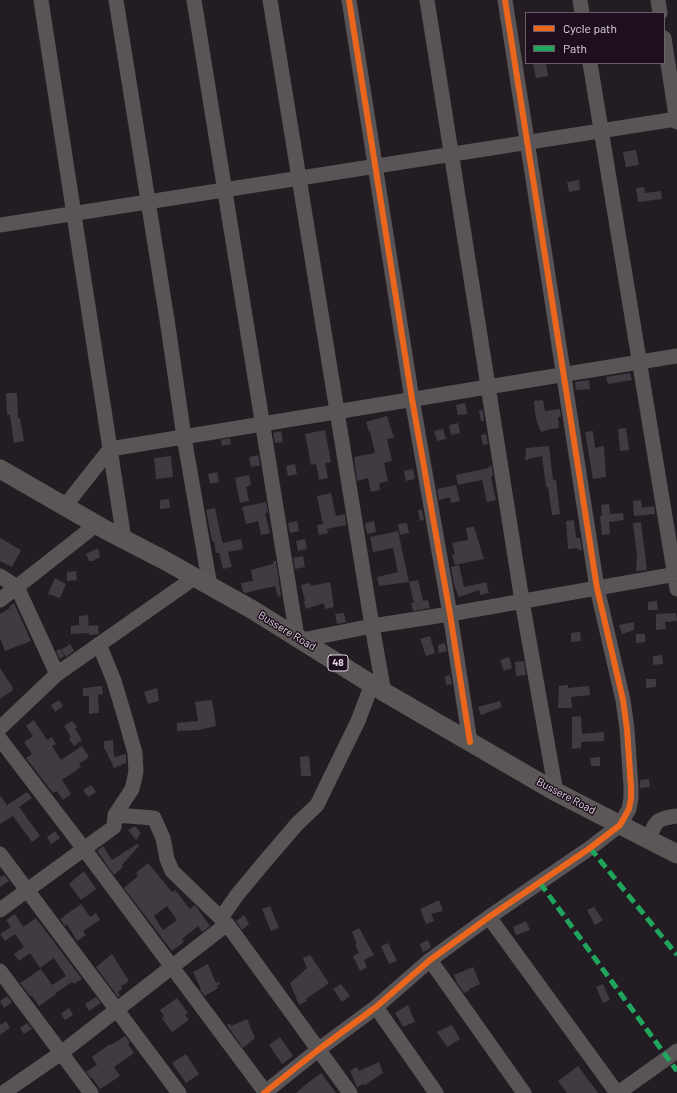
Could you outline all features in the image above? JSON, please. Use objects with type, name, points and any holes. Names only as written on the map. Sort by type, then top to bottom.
[{"type":"main road","name":"Bussere Road","points":[[0,469],[299,638],[378,688],[556,792],[677,854]]},
{"type":"street","points":[[42,0],[124,539]]},
{"type":"street","points":[[0,728],[57,674],[99,644],[202,582],[184,437],[168,326],[147,202],[116,0]]},
{"type":"street","points":[[194,0],[262,424],[299,638],[450,614],[597,588],[676,579],[590,64]]},
{"type":"street","points":[[4,1090],[60,1053],[171,967],[224,921],[237,895],[297,824],[317,805],[352,734],[378,688],[372,626],[270,0]]},
{"type":"street","points":[[349,0],[412,399],[450,614],[470,742]]},
{"type":"street","points":[[427,0],[522,601],[556,792]]},
{"type":"street","points":[[0,739],[84,849],[265,1093],[318,1050],[376,1007],[430,960],[489,917],[590,848],[620,825],[629,809],[631,798],[627,730],[623,700],[597,588],[505,0]]},
{"type":"street","points":[[580,0],[582,12]]},
{"type":"street","points":[[658,0],[660,12]]},
{"type":"street","points":[[0,225],[677,120],[665,44]]},
{"type":"street","points":[[64,506],[110,449],[677,356]]},
{"type":"street","points":[[0,600],[97,524]]},
{"type":"street","points":[[0,576],[17,586],[57,674]]},
{"type":"street","points":[[0,910],[114,827],[115,815],[132,789],[136,772],[135,754],[114,680],[99,644]]},
{"type":"street","points":[[115,815],[154,818],[163,838],[167,858],[172,871],[224,921],[350,1093]]},
{"type":"street","points":[[650,839],[655,824],[659,820],[666,817],[677,816]]},
{"type":"street","points":[[0,854],[179,1093]]},
{"type":"street","points":[[489,917],[617,1093],[677,1051]]},
{"type":"street","points":[[430,960],[524,1093]]},
{"type":"street","points":[[0,971],[91,1093]]},
{"type":"street","points":[[376,1007],[436,1093]]},
{"type":"building","points":[[533,64],[546,64],[548,76],[536,78]]},
{"type":"building","points":[[636,150],[639,165],[626,167],[623,152]]},
{"type":"building","points":[[579,180],[580,190],[569,192],[567,182]]},
{"type":"building","points":[[644,187],[645,193],[661,191],[662,199],[638,202],[636,188]]},
{"type":"building","points":[[630,373],[632,380],[608,384],[606,377]]},
{"type":"building","points":[[589,380],[590,389],[576,390],[575,382]]},
{"type":"building","points":[[6,393],[17,393],[18,418],[20,418],[24,441],[14,443],[10,415],[7,415]]},
{"type":"building","points":[[543,400],[545,411],[560,409],[561,417],[558,417],[559,428],[541,432],[536,419],[534,401]]},
{"type":"building","points":[[465,403],[467,414],[458,415],[456,405]]},
{"type":"building","points":[[483,410],[484,421],[481,421],[479,411]]},
{"type":"building","points":[[387,416],[394,438],[387,439],[392,461],[384,463],[388,481],[379,483],[380,490],[371,492],[368,478],[357,481],[354,457],[375,453],[370,431],[369,432],[366,422]]},
{"type":"building","points":[[458,423],[460,433],[451,435],[449,425]]},
{"type":"building","points":[[626,428],[629,450],[620,451],[618,429]]},
{"type":"building","points":[[443,429],[446,439],[437,441],[434,431]]},
{"type":"building","points":[[325,430],[331,462],[325,463],[328,478],[319,480],[316,464],[311,465],[305,434]]},
{"type":"building","points":[[281,431],[283,442],[275,443],[273,433]]},
{"type":"building","points":[[593,431],[595,448],[604,446],[606,477],[593,479],[585,432]]},
{"type":"building","points":[[486,434],[488,444],[483,445],[481,435]]},
{"type":"building","points":[[230,438],[231,444],[222,446],[221,440]]},
{"type":"building","points":[[549,446],[553,480],[556,480],[560,514],[552,515],[548,487],[546,487],[542,456],[525,460],[526,448]]},
{"type":"building","points":[[258,455],[260,465],[251,467],[249,457]]},
{"type":"building","points":[[171,456],[173,477],[156,479],[154,458]]},
{"type":"building","points":[[295,464],[297,474],[288,476],[286,466]]},
{"type":"building","points":[[492,466],[493,476],[491,477],[496,500],[487,502],[482,480],[458,485],[456,475],[489,468],[488,467]]},
{"type":"building","points":[[413,469],[415,479],[406,481],[404,471]]},
{"type":"building","points":[[217,472],[219,482],[210,484],[208,474]]},
{"type":"building","points":[[249,475],[251,485],[246,487],[249,501],[240,503],[235,478]]},
{"type":"building","points":[[456,485],[460,501],[451,503],[450,497],[439,500],[437,489]]},
{"type":"building","points":[[331,493],[336,516],[345,514],[346,525],[327,529],[328,533],[319,535],[317,525],[323,524],[317,496]]},
{"type":"building","points":[[169,499],[170,508],[160,509],[160,500]]},
{"type":"building","points":[[641,500],[642,508],[654,506],[655,514],[634,516],[633,501]]},
{"type":"building","points":[[266,502],[268,512],[265,513],[270,533],[261,535],[258,521],[246,524],[242,507]]},
{"type":"building","points":[[609,504],[610,514],[623,513],[624,520],[609,522],[610,534],[602,535],[600,516],[602,515],[601,505]]},
{"type":"building","points":[[215,508],[223,543],[241,539],[243,549],[228,552],[232,567],[223,569],[219,553],[216,553],[214,541],[212,541],[206,510]]},
{"type":"building","points":[[418,510],[422,510],[424,520],[420,521]]},
{"type":"building","points":[[574,520],[576,538],[580,538],[582,550],[578,550],[578,548],[568,549],[566,521]]},
{"type":"building","points":[[297,521],[299,531],[290,533],[288,523]]},
{"type":"building","points":[[374,521],[376,532],[367,534],[365,523]]},
{"type":"building","points":[[641,522],[647,570],[636,571],[637,556],[633,523]]},
{"type":"building","points":[[407,523],[409,533],[400,535],[398,524]]},
{"type":"building","points":[[474,527],[484,559],[455,565],[452,555],[455,554],[452,543],[468,540],[466,528]]},
{"type":"building","points":[[398,531],[409,582],[379,586],[377,577],[398,572],[393,548],[373,552],[370,537]]},
{"type":"building","points":[[0,538],[21,550],[12,567],[0,561]]},
{"type":"building","points":[[305,539],[307,549],[298,551],[296,541]]},
{"type":"building","points":[[98,548],[100,557],[93,561],[89,561],[86,554]]},
{"type":"building","points":[[303,556],[305,567],[295,569],[293,558]]},
{"type":"building","points":[[273,561],[276,561],[281,596],[278,597],[275,586],[245,593],[243,592],[241,583],[253,581],[251,570],[273,564]]},
{"type":"building","points":[[459,565],[464,587],[486,582],[489,593],[480,595],[479,590],[459,597],[454,585],[451,567]]},
{"type":"building","points":[[76,571],[77,580],[67,581],[67,572]]},
{"type":"building","points":[[55,578],[66,584],[60,598],[48,594]]},
{"type":"building","points":[[418,580],[423,601],[428,600],[430,608],[413,611],[411,603],[414,603],[409,582]]},
{"type":"building","points":[[330,582],[334,607],[325,609],[324,603],[306,609],[301,585],[310,583],[311,586]]},
{"type":"building","points":[[657,601],[658,610],[648,610],[648,602]]},
{"type":"building","points":[[14,603],[31,641],[5,651],[0,638],[0,614],[10,608],[9,607]]},
{"type":"building","points":[[344,613],[346,622],[337,624],[335,614]]},
{"type":"building","points":[[676,613],[677,621],[665,622],[666,629],[656,630],[656,614]]},
{"type":"building","points":[[88,615],[89,630],[89,626],[98,625],[99,634],[71,634],[71,626],[79,625],[79,616]]},
{"type":"building","points":[[634,622],[634,630],[622,634],[619,625]]},
{"type":"building","points":[[580,632],[581,641],[571,642],[571,633]]},
{"type":"building","points":[[636,634],[645,634],[645,642],[636,643]]},
{"type":"building","points":[[430,636],[435,653],[426,656],[420,639]]},
{"type":"building","points":[[445,643],[447,651],[439,653],[438,645]]},
{"type":"building","points":[[70,644],[74,651],[66,657],[61,650]]},
{"type":"building","points":[[60,649],[64,656],[60,659],[56,651]]},
{"type":"building","points":[[662,655],[663,664],[653,665],[653,656]]},
{"type":"building","points":[[509,657],[512,668],[504,671],[500,660]]},
{"type":"building","points":[[524,661],[526,675],[516,676],[515,662]]},
{"type":"building","points":[[0,668],[13,690],[0,699]]},
{"type":"building","points":[[450,675],[452,684],[446,685],[445,676]]},
{"type":"building","points":[[646,679],[656,679],[656,687],[646,688]]},
{"type":"building","points":[[568,685],[568,688],[589,686],[590,695],[571,697],[572,708],[558,708],[559,686]]},
{"type":"building","points":[[102,686],[103,694],[98,695],[99,713],[89,714],[89,696],[83,696],[83,688]]},
{"type":"building","points":[[157,688],[159,701],[148,704],[144,692]]},
{"type":"building","points":[[59,700],[63,706],[55,712],[51,705]]},
{"type":"building","points":[[212,700],[216,726],[199,730],[177,731],[177,723],[198,721],[195,702]]},
{"type":"building","points":[[500,701],[502,707],[481,715],[478,707]]},
{"type":"building","points":[[581,716],[582,734],[604,732],[604,741],[581,742],[581,748],[572,749],[572,717]]},
{"type":"building","points":[[34,720],[47,740],[52,737],[56,744],[52,746],[61,760],[82,746],[89,757],[79,764],[81,767],[62,780],[71,794],[63,800],[57,791],[53,793],[26,758],[32,754],[24,742],[33,736],[26,726]]},
{"type":"building","points":[[72,721],[77,727],[75,729],[82,740],[74,746],[69,739],[71,737],[64,726]]},
{"type":"building","points":[[113,740],[114,757],[126,754],[126,763],[114,768],[104,749],[104,741]]},
{"type":"building","points":[[309,756],[311,776],[301,776],[300,757]]},
{"type":"building","points":[[600,757],[600,766],[591,766],[590,758]]},
{"type":"building","points":[[649,779],[650,787],[640,788],[640,780]]},
{"type":"building","points":[[91,785],[96,792],[88,797],[83,790]]},
{"type":"building","points":[[27,792],[32,798],[19,807],[40,836],[32,842],[13,816],[0,824],[0,795],[7,805]]},
{"type":"building","points":[[135,826],[141,833],[136,840],[128,830]]},
{"type":"building","points":[[55,831],[60,838],[51,844],[47,837]]},
{"type":"building","points":[[137,844],[139,846],[122,865],[123,867],[114,875],[97,851],[103,846],[112,860]]},
{"type":"building","points":[[148,863],[172,892],[175,890],[190,909],[195,905],[210,926],[202,932],[198,926],[182,939],[184,942],[172,951],[124,888],[138,876],[136,873]],"holes":[[[167,906],[177,920],[163,930],[154,916]]]},
{"type":"building","points":[[84,871],[96,889],[81,900],[69,884]]},
{"type":"building","points":[[4,875],[9,881],[0,887],[0,877]]},
{"type":"building","points":[[439,900],[443,911],[431,914],[434,921],[426,924],[420,909]]},
{"type":"building","points":[[81,904],[90,917],[96,913],[100,920],[83,931],[86,935],[77,941],[67,924],[65,926],[60,919]]},
{"type":"building","points":[[270,906],[279,928],[271,931],[262,909]]},
{"type":"building","points":[[594,907],[603,920],[595,925],[587,910]]},
{"type":"building","points":[[15,914],[23,927],[36,918],[82,979],[74,984],[72,982],[39,1006],[20,983],[41,969],[52,985],[66,976],[54,958],[40,968],[30,953],[19,961],[14,954],[24,947],[15,934],[5,941],[0,934],[11,927],[6,920]]},
{"type":"building","points":[[244,915],[249,924],[242,930],[236,921]]},
{"type":"building","points":[[526,921],[530,930],[516,935],[513,927]]},
{"type":"building","points":[[359,928],[374,955],[364,960],[367,967],[360,971],[353,956],[359,953],[355,945],[357,944],[352,932]]},
{"type":"building","points":[[428,940],[431,948],[423,952],[420,944]]},
{"type":"building","points":[[388,943],[397,961],[389,964],[381,946]]},
{"type":"building","points":[[112,954],[129,981],[121,986],[122,989],[118,992],[120,996],[118,997],[96,967]]},
{"type":"building","points":[[310,955],[329,983],[306,999],[307,1001],[299,1005],[290,983],[307,968],[303,958]]},
{"type":"building","points":[[208,964],[216,983],[219,982],[220,984],[217,986],[218,988],[205,996],[200,990],[201,989],[193,972]]},
{"type":"building","points":[[473,967],[480,984],[464,993],[457,983],[454,975]]},
{"type":"building","points":[[341,984],[350,996],[342,1002],[333,989]]},
{"type":"building","points":[[603,984],[610,1000],[603,1003],[596,987]]},
{"type":"building","points":[[7,996],[12,1002],[4,1008],[0,1001]]},
{"type":"building","points":[[96,997],[101,1003],[89,1011],[85,1004]]},
{"type":"building","points":[[177,998],[188,1013],[185,1015],[189,1020],[172,1032],[162,1018],[164,1016],[160,1010]]},
{"type":"building","points":[[408,1005],[415,1022],[403,1027],[395,1013]]},
{"type":"building","points":[[69,1008],[73,1015],[65,1020],[61,1014]]},
{"type":"building","points":[[247,1019],[255,1038],[243,1048],[227,1025],[230,1024],[231,1026]]},
{"type":"building","points":[[6,1021],[10,1028],[0,1035],[0,1025]]},
{"type":"building","points":[[27,1023],[32,1029],[24,1034],[20,1028]]},
{"type":"building","points":[[452,1025],[460,1039],[447,1047],[437,1032]]},
{"type":"building","points":[[125,1036],[130,1042],[128,1044],[134,1053],[114,1067],[120,1076],[100,1089],[86,1072],[97,1065],[92,1057],[110,1044],[111,1045]]},
{"type":"building","points":[[280,1037],[293,1056],[282,1064],[269,1045]]},
{"type":"building","points":[[186,1054],[199,1074],[186,1083],[172,1063]]},
{"type":"building","points":[[379,1062],[383,1073],[365,1085],[364,1084],[357,1087],[350,1071],[357,1067],[359,1071]]},
{"type":"building","points":[[578,1066],[598,1093],[567,1093],[558,1081]]},
{"type":"building","points":[[321,1073],[336,1093],[296,1093],[309,1082]]},
{"type":"marked path","points":[[590,848],[677,955]]},
{"type":"marked path","points":[[540,883],[677,1071]]},
{"type":"cycle path","points":[[349,0],[412,399],[450,614],[470,742]]},
{"type":"cycle path","points":[[264,1093],[318,1050],[376,1007],[430,960],[489,917],[590,848],[620,825],[629,809],[631,787],[627,729],[623,700],[597,588],[505,0]]}]
